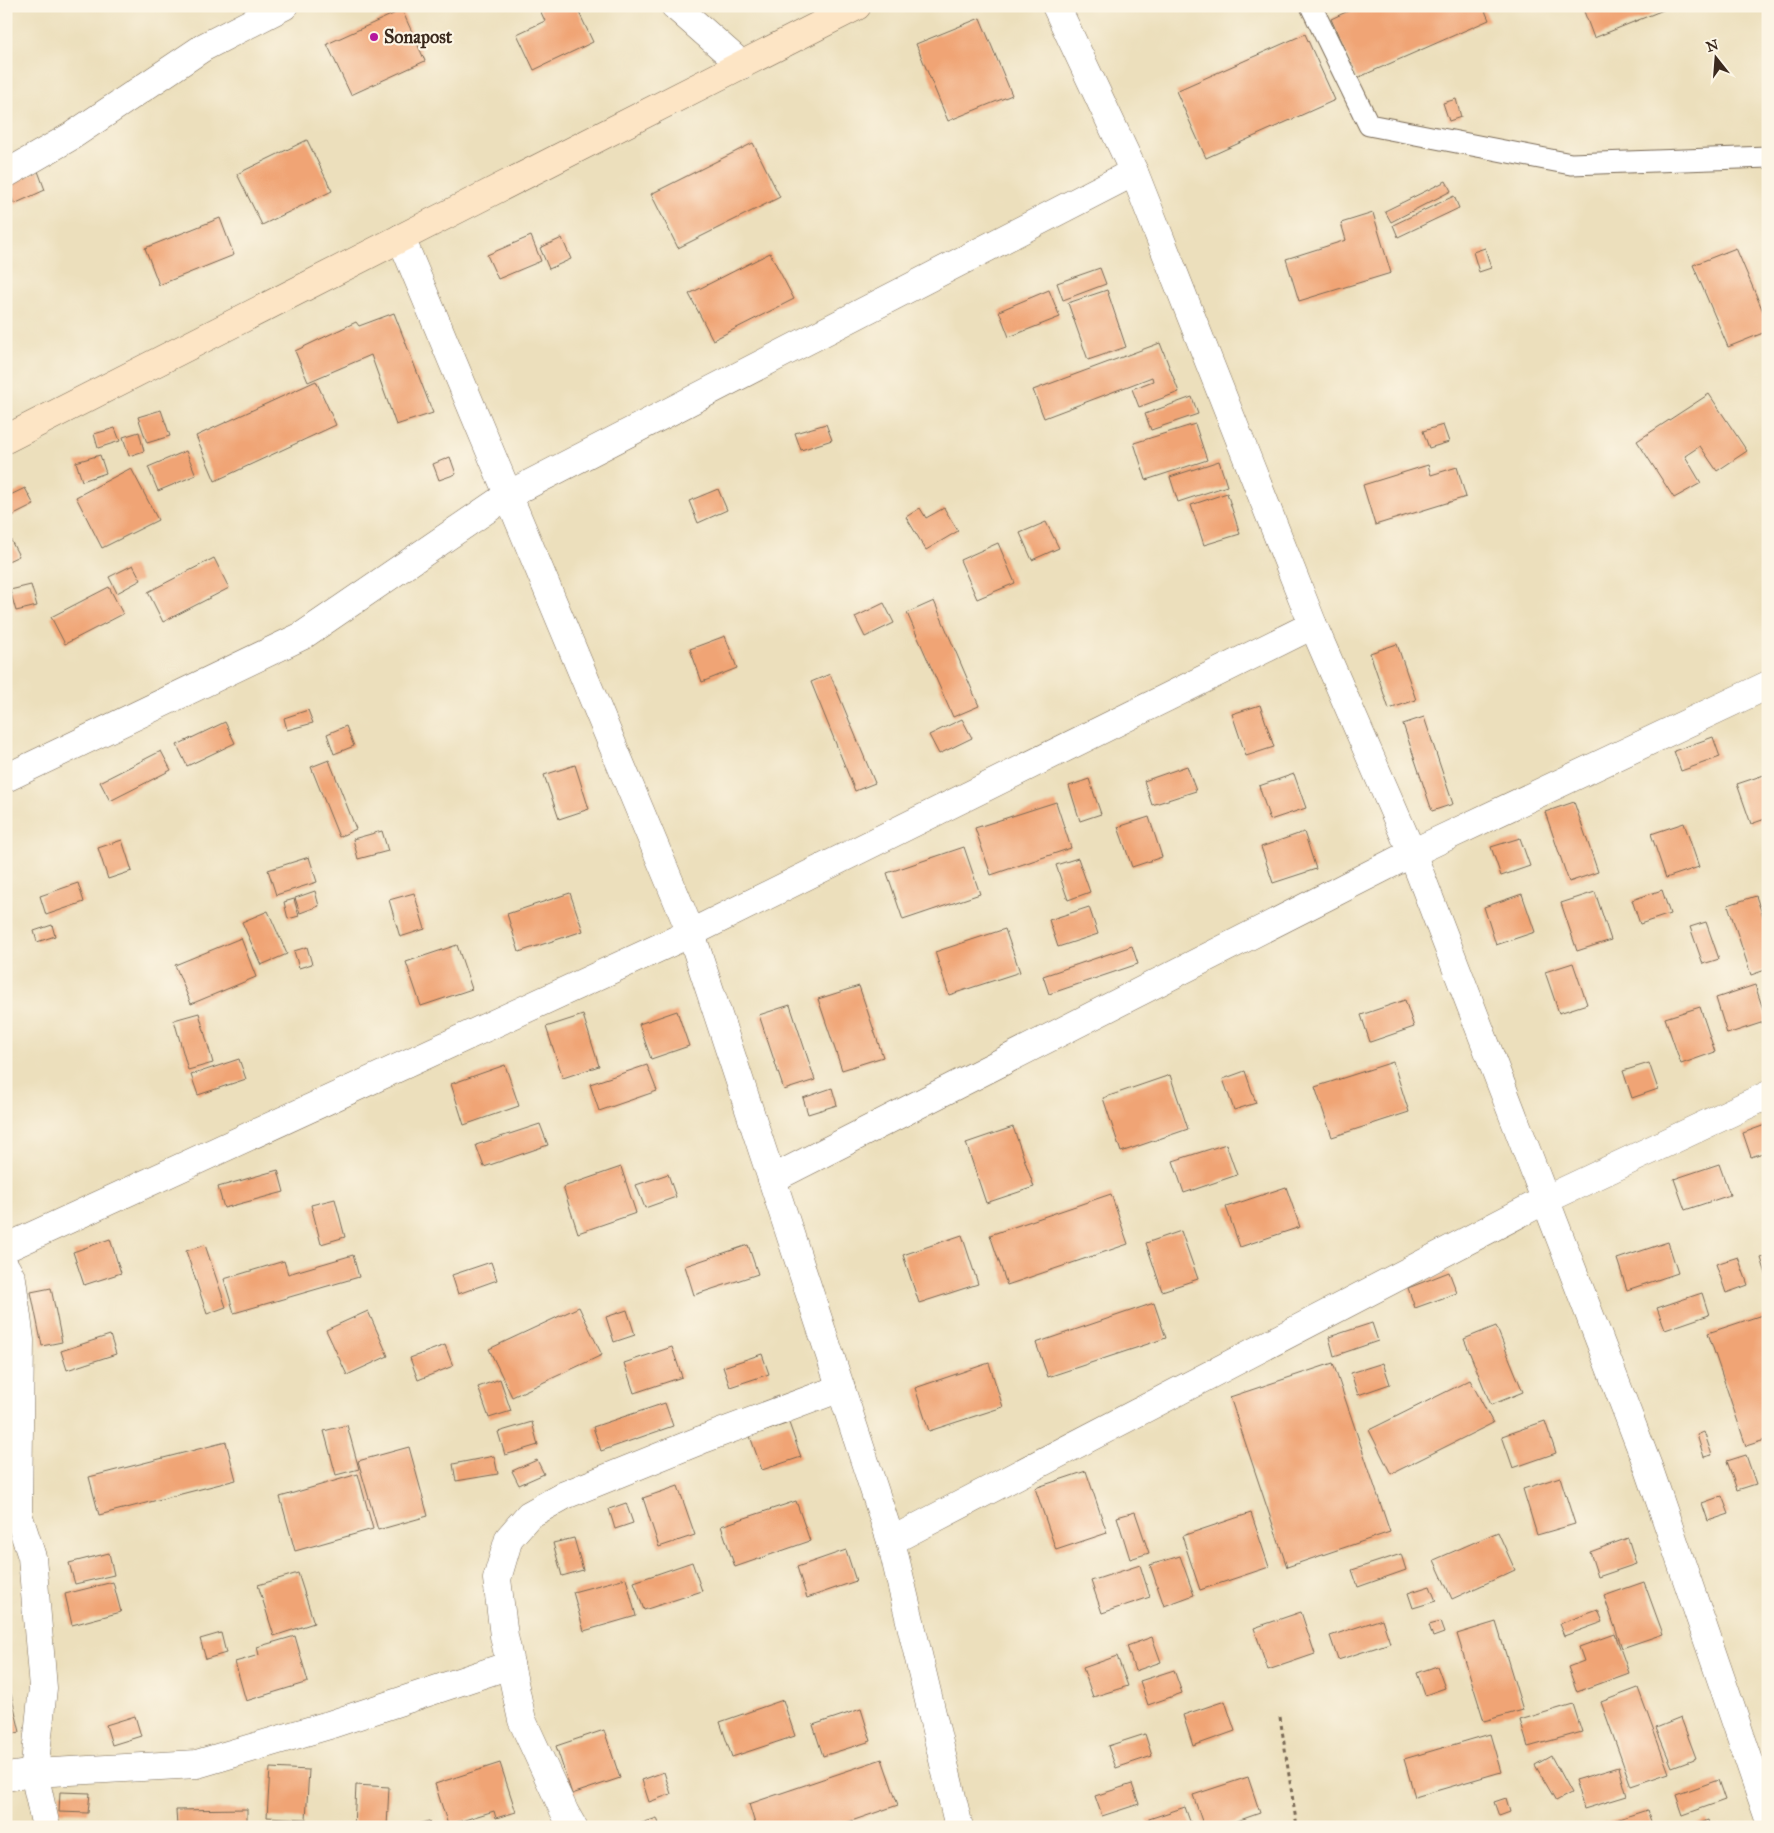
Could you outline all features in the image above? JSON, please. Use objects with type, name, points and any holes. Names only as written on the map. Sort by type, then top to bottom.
[{"type":"main road","points":[[6,438],[857,6]]},
{"type":"street","points":[[6,174],[70,138],[204,47],[284,6]]},
{"type":"street","points":[[675,6],[742,65]]},
{"type":"street","points":[[1056,6],[1134,172],[1313,625],[1412,853],[1649,1469],[1761,1778],[1768,1816]]},
{"type":"street","points":[[6,778],[302,636],[508,495],[1134,172]]},
{"type":"street","points":[[401,238],[691,933],[891,1541],[959,1827]]},
{"type":"street","points":[[6,1248],[691,933],[1313,625]]},
{"type":"street","points":[[772,1179],[1412,853],[1768,686]]},
{"type":"street","points":[[891,1541],[1547,1200],[1768,1095]]},
{"type":"street","points":[[6,1268],[12,1280],[20,1340],[18,1514],[32,1557],[43,1688],[34,1773],[46,1827]]},
{"type":"street","points":[[573,1827],[522,1720],[510,1665],[497,1579],[509,1538],[529,1515],[565,1495],[701,1440],[841,1388]]},
{"type":"street","points":[[6,1777],[34,1773],[197,1764],[329,1725],[510,1665]]},
{"type":"lane","points":[[1311,6],[1369,125],[1571,164],[1768,158]]},
{"type":"path","points":[[1280,1717],[1297,1827]]},
{"type":"building","points":[[543,6],[576,6],[593,42],[534,70],[517,34],[545,21],[539,8]]},
{"type":"building","points":[[1359,6],[1483,6],[1489,20],[1357,78],[1331,19]]},
{"type":"building","points":[[1582,6],[1673,6],[1594,38]]},
{"type":"building","points":[[402,10],[425,61],[351,95],[327,44]]},
{"type":"building","points":[[980,18],[1012,95],[948,121],[916,44]]},
{"type":"building","points":[[1305,34],[1335,100],[1206,158],[1176,91]]},
{"type":"building","points":[[1456,99],[1461,117],[1449,121],[1443,103]]},
{"type":"building","points":[[307,140],[332,191],[262,225],[237,174]]},
{"type":"building","points":[[753,143],[780,197],[678,248],[651,194]]},
{"type":"building","points":[[38,171],[45,190],[14,204],[7,185]]},
{"type":"building","points":[[1446,181],[1451,191],[1391,222],[1385,211]]},
{"type":"building","points":[[1454,196],[1459,208],[1398,237],[1393,225]]},
{"type":"building","points":[[1373,213],[1391,273],[1299,301],[1286,259],[1346,240],[1341,223]]},
{"type":"building","points":[[220,218],[234,255],[159,285],[145,248]]},
{"type":"building","points":[[531,236],[541,261],[498,279],[487,255]]},
{"type":"building","points":[[562,238],[571,259],[549,269],[540,248]]},
{"type":"building","points":[[1485,248],[1491,268],[1479,272],[1473,252]]},
{"type":"building","points":[[1736,248],[1768,323],[1768,331],[1728,347],[1693,265]]},
{"type":"building","points":[[770,253],[794,299],[713,340],[689,294]]},
{"type":"building","points":[[1100,268],[1106,284],[1063,300],[1057,283]]},
{"type":"building","points":[[1049,290],[1060,317],[1009,337],[999,311]]},
{"type":"building","points":[[1107,290],[1126,347],[1088,360],[1068,303]]},
{"type":"building","points":[[394,313],[433,413],[396,425],[371,355],[308,382],[295,351],[356,322],[359,326]]},
{"type":"building","points":[[1160,343],[1179,392],[1139,407],[1132,389],[1153,381],[1152,377],[1044,418],[1033,390]]},
{"type":"building","points":[[316,381],[336,425],[215,481],[196,436]]},
{"type":"building","points":[[1709,394],[1747,451],[1717,471],[1700,446],[1685,456],[1701,483],[1674,498],[1637,441]]},
{"type":"building","points":[[1192,397],[1198,414],[1151,430],[1145,414]]},
{"type":"building","points":[[161,410],[170,436],[147,443],[138,417]]},
{"type":"building","points":[[826,424],[832,440],[801,450],[795,433]]},
{"type":"building","points":[[1195,424],[1207,460],[1146,480],[1134,443]]},
{"type":"building","points":[[1443,425],[1449,442],[1429,448],[1423,431]]},
{"type":"building","points":[[115,428],[120,441],[98,448],[94,434]]},
{"type":"building","points":[[139,432],[144,451],[129,456],[123,437]]},
{"type":"building","points":[[186,451],[196,475],[158,491],[148,467]]},
{"type":"building","points":[[100,455],[106,473],[82,481],[76,462]]},
{"type":"building","points":[[450,457],[456,474],[439,480],[433,464]]},
{"type":"building","points":[[1219,461],[1227,486],[1178,502],[1170,477]]},
{"type":"building","points":[[1428,465],[1431,475],[1457,467],[1466,497],[1375,525],[1363,485]]},
{"type":"building","points":[[131,468],[158,520],[102,548],[76,497]]},
{"type":"building","points":[[25,488],[34,505],[8,518],[6,497]]},
{"type":"building","points":[[718,489],[727,510],[698,523],[689,501]]},
{"type":"building","points":[[1227,493],[1240,534],[1204,545],[1191,505]]},
{"type":"building","points":[[920,508],[926,518],[944,508],[958,531],[926,550],[906,517]]},
{"type":"building","points":[[1046,522],[1059,548],[1032,560],[1020,533]]},
{"type":"building","points":[[6,531],[19,556],[6,562]]},
{"type":"building","points":[[998,543],[1015,583],[977,599],[960,560]]},
{"type":"building","points":[[214,558],[229,588],[163,622],[148,592]]},
{"type":"building","points":[[133,565],[141,580],[117,593],[109,577]]},
{"type":"building","points":[[31,585],[37,606],[16,611],[10,590]]},
{"type":"building","points":[[109,587],[123,614],[65,644],[51,617]]},
{"type":"building","points":[[934,601],[979,706],[953,717],[907,613]]},
{"type":"building","points":[[884,603],[894,623],[865,637],[855,617]]},
{"type":"building","points":[[725,636],[737,668],[702,682],[690,649]]},
{"type":"building","points":[[1397,644],[1416,700],[1389,709],[1370,653]]},
{"type":"building","points":[[830,674],[875,783],[855,791],[811,682]]},
{"type":"building","points":[[1260,705],[1274,747],[1246,756],[1232,714]]},
{"type":"building","points":[[308,710],[313,723],[287,730],[284,718]]},
{"type":"building","points":[[1424,717],[1453,804],[1432,811],[1403,724]]},
{"type":"building","points":[[962,719],[972,738],[939,754],[929,735]]},
{"type":"building","points":[[225,722],[235,743],[187,766],[177,745]]},
{"type":"building","points":[[346,726],[354,746],[334,754],[327,734]]},
{"type":"building","points":[[1713,737],[1720,757],[1681,771],[1674,751]]},
{"type":"building","points":[[161,751],[171,770],[110,801],[100,782]]},
{"type":"building","points":[[329,760],[356,829],[339,837],[311,767]]},
{"type":"building","points":[[575,765],[589,809],[559,819],[544,775]]},
{"type":"building","points":[[1187,766],[1196,791],[1152,805],[1144,781]]},
{"type":"building","points":[[1294,774],[1306,808],[1270,820],[1259,786]]},
{"type":"building","points":[[1767,774],[1768,818],[1751,824],[1737,784]]},
{"type":"building","points":[[1089,779],[1101,814],[1080,821],[1069,786]]},
{"type":"building","points":[[1056,802],[1071,848],[991,875],[975,828]]},
{"type":"building","points":[[1574,802],[1598,872],[1569,882],[1545,812]]},
{"type":"building","points":[[1149,817],[1162,857],[1132,867],[1118,827]]},
{"type":"building","points":[[1684,823],[1699,867],[1666,878],[1651,834]]},
{"type":"building","points":[[382,831],[388,851],[358,859],[353,839]]},
{"type":"building","points":[[1304,832],[1316,869],[1273,883],[1261,847]]},
{"type":"building","points":[[1520,838],[1530,866],[1501,876],[1491,847]]},
{"type":"building","points":[[122,840],[132,871],[108,879],[98,848]]},
{"type":"building","points":[[964,847],[980,894],[903,920],[887,873]]},
{"type":"building","points":[[309,857],[317,882],[276,895],[268,870]]},
{"type":"building","points":[[1078,858],[1090,892],[1068,900],[1056,865]]},
{"type":"building","points":[[78,883],[84,902],[46,915],[40,896]]},
{"type":"building","points":[[1662,890],[1670,914],[1640,924],[1632,900]]},
{"type":"building","points":[[315,891],[319,906],[300,913],[295,898]]},
{"type":"building","points":[[1595,892],[1611,940],[1577,951],[1561,903]]},
{"type":"building","points":[[414,893],[425,929],[400,937],[389,900]]},
{"type":"building","points":[[570,893],[583,931],[519,952],[507,914]]},
{"type":"building","points":[[1522,894],[1535,932],[1496,945],[1484,907]]},
{"type":"building","points":[[1756,896],[1768,931],[1768,969],[1751,975],[1728,905]]},
{"type":"building","points":[[294,899],[299,916],[288,919],[284,902]]},
{"type":"building","points":[[1089,907],[1098,934],[1058,947],[1049,920]]},
{"type":"building","points":[[268,911],[287,954],[261,965],[242,922]]},
{"type":"building","points":[[1706,922],[1719,959],[1703,964],[1690,927]]},
{"type":"building","points":[[52,925],[55,936],[37,942],[34,931]]},
{"type":"building","points":[[1005,929],[1020,972],[949,995],[935,952]]},
{"type":"building","points":[[241,938],[256,977],[191,1004],[175,965]]},
{"type":"building","points":[[457,945],[472,989],[421,1006],[406,962]]},
{"type":"building","points":[[1132,946],[1138,964],[1049,994],[1043,976]]},
{"type":"building","points":[[307,947],[312,964],[299,968],[294,951]]},
{"type":"building","points":[[1573,963],[1587,1004],[1559,1013],[1545,972]]},
{"type":"building","points":[[1755,985],[1767,1021],[1727,1034],[1716,998]]},
{"type":"building","points":[[859,986],[883,1057],[842,1070],[818,999]]},
{"type":"building","points":[[1405,1000],[1414,1027],[1370,1042],[1361,1015]]},
{"type":"building","points":[[790,1005],[815,1080],[784,1090],[759,1015]]},
{"type":"building","points":[[1700,1007],[1715,1052],[1681,1064],[1665,1018]]},
{"type":"building","points":[[677,1011],[689,1046],[651,1059],[639,1024]]},
{"type":"building","points":[[199,1013],[213,1063],[188,1070],[174,1020]]},
{"type":"building","points":[[583,1015],[599,1066],[563,1078],[546,1027]]},
{"type":"building","points":[[239,1059],[246,1079],[198,1095],[191,1075]]},
{"type":"building","points":[[1393,1062],[1409,1112],[1332,1137],[1315,1087]]},
{"type":"building","points":[[1649,1063],[1658,1089],[1632,1098],[1623,1071]]},
{"type":"building","points":[[505,1065],[519,1106],[464,1125],[451,1084]]},
{"type":"building","points":[[647,1065],[657,1091],[599,1111],[590,1084]]},
{"type":"building","points":[[1245,1071],[1256,1103],[1234,1110],[1223,1079]]},
{"type":"building","points":[[1170,1075],[1188,1129],[1121,1152],[1103,1098]]},
{"type":"building","points":[[832,1088],[837,1105],[808,1114],[803,1098]]},
{"type":"building","points":[[540,1124],[548,1145],[484,1167],[476,1145]]},
{"type":"building","points":[[1768,1124],[1768,1151],[1751,1157],[1743,1133]]},
{"type":"building","points":[[1013,1127],[1034,1187],[986,1203],[966,1143]]},
{"type":"building","points":[[1226,1144],[1237,1175],[1184,1193],[1173,1161]]},
{"type":"building","points":[[1719,1164],[1730,1195],[1685,1210],[1674,1179]]},
{"type":"building","points":[[621,1167],[636,1213],[578,1233],[563,1187]]},
{"type":"building","points":[[278,1170],[284,1192],[224,1208],[218,1187]]},
{"type":"building","points":[[668,1174],[676,1197],[645,1208],[636,1185]]},
{"type":"building","points":[[1286,1187],[1300,1227],[1240,1247],[1226,1207]]},
{"type":"building","points":[[1111,1194],[1128,1244],[1007,1285],[990,1235]]},
{"type":"building","points":[[335,1199],[345,1237],[321,1244],[311,1205]]},
{"type":"building","points":[[1181,1231],[1198,1279],[1162,1291],[1146,1243]]},
{"type":"building","points":[[962,1235],[978,1284],[919,1303],[903,1255]]},
{"type":"building","points":[[110,1239],[121,1273],[84,1285],[73,1252]]},
{"type":"building","points":[[1668,1242],[1678,1273],[1627,1290],[1617,1259]]},
{"type":"building","points":[[205,1245],[226,1307],[207,1314],[186,1251]]},
{"type":"building","points":[[748,1245],[758,1274],[694,1295],[685,1266]]},
{"type":"building","points":[[353,1255],[359,1277],[234,1313],[224,1279],[284,1261],[288,1274]]},
{"type":"building","points":[[1768,1255],[1768,1277],[1767,1277],[1761,1258]]},
{"type":"building","points":[[1738,1257],[1748,1285],[1726,1293],[1716,1264]]},
{"type":"building","points":[[491,1262],[497,1280],[458,1294],[452,1275]]},
{"type":"building","points":[[1449,1272],[1457,1293],[1415,1308],[1408,1288]]},
{"type":"building","points":[[51,1288],[62,1342],[42,1346],[31,1292]]},
{"type":"building","points":[[1702,1293],[1709,1315],[1665,1330],[1657,1308]]},
{"type":"building","points":[[1154,1303],[1166,1338],[1048,1377],[1036,1343]]},
{"type":"building","points":[[579,1307],[602,1355],[512,1397],[489,1349]]},
{"type":"building","points":[[627,1310],[635,1335],[614,1342],[606,1317]]},
{"type":"building","points":[[368,1311],[388,1356],[347,1375],[326,1330]]},
{"type":"building","points":[[1768,1313],[1768,1439],[1746,1446],[1708,1333]]},
{"type":"building","points":[[1372,1323],[1378,1341],[1334,1356],[1329,1337]]},
{"type":"building","points":[[1496,1326],[1523,1392],[1491,1405],[1464,1339]]},
{"type":"building","points":[[110,1335],[116,1354],[67,1370],[61,1351]]},
{"type":"building","points":[[445,1345],[453,1366],[418,1380],[410,1358]]},
{"type":"building","points":[[672,1347],[682,1377],[634,1393],[624,1363]]},
{"type":"building","points":[[762,1354],[769,1374],[730,1387],[723,1367]]},
{"type":"building","points":[[989,1363],[1003,1407],[929,1431],[915,1388]]},
{"type":"building","points":[[1333,1363],[1390,1532],[1287,1567],[1230,1397]]},
{"type":"building","points":[[1383,1363],[1390,1384],[1358,1395],[1351,1373]]},
{"type":"building","points":[[500,1379],[511,1411],[489,1418],[478,1387]]},
{"type":"building","points":[[1470,1380],[1493,1423],[1391,1474],[1369,1430]]},
{"type":"building","points":[[665,1403],[673,1426],[601,1451],[593,1427]]},
{"type":"building","points":[[1545,1421],[1556,1453],[1513,1468],[1502,1436]]},
{"type":"building","points":[[532,1422],[538,1445],[505,1455],[498,1432]]},
{"type":"building","points":[[789,1423],[801,1457],[762,1470],[750,1436]]},
{"type":"building","points":[[347,1425],[359,1469],[336,1475],[324,1431]]},
{"type":"building","points":[[1704,1432],[1712,1455],[1704,1457],[1697,1435]]},
{"type":"building","points":[[226,1442],[236,1480],[99,1515],[89,1477]]},
{"type":"building","points":[[409,1447],[428,1516],[378,1530],[358,1461]]},
{"type":"building","points":[[1746,1455],[1756,1484],[1737,1490],[1727,1461]]},
{"type":"building","points":[[494,1456],[498,1474],[456,1481],[453,1464]]},
{"type":"building","points":[[537,1460],[544,1474],[519,1485],[512,1471]]},
{"type":"building","points":[[1086,1471],[1107,1533],[1056,1550],[1035,1488]]},
{"type":"building","points":[[358,1474],[373,1529],[295,1551],[280,1497]]},
{"type":"building","points":[[1560,1477],[1575,1524],[1537,1535],[1523,1489]]},
{"type":"building","points":[[678,1486],[695,1535],[659,1547],[643,1498]]},
{"type":"building","points":[[1722,1496],[1729,1514],[1708,1521],[1702,1503]]},
{"type":"building","points":[[796,1501],[810,1541],[735,1567],[721,1526]]},
{"type":"building","points":[[626,1503],[633,1523],[615,1529],[609,1509]]},
{"type":"building","points":[[1135,1512],[1149,1553],[1130,1559],[1117,1517]]},
{"type":"building","points":[[1251,1513],[1269,1567],[1200,1590],[1182,1536]]},
{"type":"building","points":[[1498,1532],[1515,1570],[1452,1599],[1434,1560]]},
{"type":"building","points":[[574,1538],[583,1570],[562,1576],[553,1543]]},
{"type":"building","points":[[1628,1538],[1636,1564],[1598,1577],[1590,1552]]},
{"type":"building","points":[[846,1550],[856,1581],[807,1598],[797,1567]]},
{"type":"building","points":[[109,1553],[114,1575],[75,1584],[69,1563]]},
{"type":"building","points":[[1401,1554],[1406,1570],[1358,1587],[1352,1570]]},
{"type":"building","points":[[1180,1556],[1194,1595],[1164,1606],[1150,1565]]},
{"type":"building","points":[[692,1562],[702,1591],[644,1610],[634,1582]]},
{"type":"building","points":[[1140,1565],[1150,1597],[1102,1613],[1091,1581]]},
{"type":"building","points":[[298,1573],[314,1623],[274,1636],[258,1585]]},
{"type":"building","points":[[626,1578],[636,1616],[584,1631],[573,1592]]},
{"type":"building","points":[[113,1582],[121,1612],[72,1625],[65,1594]]},
{"type":"building","points":[[1644,1582],[1663,1634],[1622,1648],[1604,1596]]},
{"type":"building","points":[[1430,1586],[1436,1601],[1413,1608],[1408,1593]]},
{"type":"building","points":[[1598,1610],[1603,1622],[1564,1636],[1559,1624]]},
{"type":"building","points":[[1301,1612],[1315,1654],[1268,1670],[1254,1628]]},
{"type":"building","points":[[1382,1619],[1390,1643],[1338,1660],[1330,1636]]},
{"type":"building","points":[[1440,1622],[1444,1633],[1433,1637],[1429,1625]]},
{"type":"building","points":[[1496,1622],[1523,1710],[1484,1721],[1457,1634]]},
{"type":"building","points":[[221,1633],[226,1653],[206,1659],[200,1639]]},
{"type":"building","points":[[1615,1634],[1629,1673],[1577,1692],[1568,1667],[1584,1661],[1579,1647]]},
{"type":"building","points":[[295,1636],[308,1682],[246,1701],[235,1662],[259,1655],[257,1647]]},
{"type":"building","points":[[1152,1637],[1161,1662],[1135,1671],[1127,1646]]},
{"type":"building","points":[[1117,1656],[1128,1686],[1093,1697],[1083,1668]]},
{"type":"building","points":[[1437,1666],[1445,1688],[1425,1695],[1417,1673]]},
{"type":"building","points":[[1174,1670],[1182,1693],[1148,1705],[1140,1681]]},
{"type":"building","points":[[1638,1688],[1669,1773],[1631,1786],[1601,1702]]},
{"type":"building","points":[[11,1694],[20,1732],[6,1735],[6,1695]]},
{"type":"building","points":[[783,1700],[795,1736],[732,1757],[720,1722]]},
{"type":"building","points":[[1225,1701],[1235,1731],[1193,1746],[1183,1715]]},
{"type":"building","points":[[1573,1704],[1582,1732],[1528,1747],[1520,1720]]},
{"type":"building","points":[[861,1709],[871,1741],[823,1756],[813,1725]]},
{"type":"building","points":[[135,1716],[141,1736],[112,1745],[106,1725]]},
{"type":"building","points":[[1681,1718],[1696,1758],[1672,1767],[1656,1728]]},
{"type":"building","points":[[604,1730],[620,1778],[572,1794],[556,1746]]},
{"type":"building","points":[[1145,1734],[1152,1756],[1116,1768],[1108,1746]]},
{"type":"building","points":[[1490,1734],[1501,1772],[1415,1797],[1404,1759]]},
{"type":"building","points":[[1551,1756],[1571,1793],[1556,1801],[1535,1765]]},
{"type":"building","points":[[882,1759],[898,1805],[834,1827],[756,1827],[749,1804]]},
{"type":"building","points":[[500,1763],[516,1812],[496,1818],[494,1811],[448,1825],[435,1784]]},
{"type":"building","points":[[1619,1767],[1627,1796],[1584,1809],[1575,1780]]},
{"type":"building","points":[[270,1768],[309,1770],[306,1819],[267,1817]]},
{"type":"building","points":[[664,1772],[671,1794],[649,1802],[642,1780]]},
{"type":"building","points":[[1248,1777],[1260,1813],[1220,1827],[1204,1827],[1193,1795]]},
{"type":"building","points":[[1718,1780],[1725,1800],[1683,1815],[1676,1795]]},
{"type":"building","points":[[1132,1784],[1139,1804],[1102,1816],[1095,1796]]},
{"type":"building","points":[[356,1785],[389,1787],[387,1827],[354,1827]]},
{"type":"building","points":[[60,1792],[90,1793],[88,1813],[59,1812]]},
{"type":"building","points":[[1506,1798],[1510,1812],[1499,1816],[1494,1802]]},
{"type":"building","points":[[1185,1807],[1192,1827],[1149,1827],[1146,1820]]},
{"type":"building","points":[[247,1809],[247,1827],[177,1827],[176,1810]]},
{"type":"building","points":[[1647,1810],[1653,1827],[1597,1826]]},
{"type":"building","points":[[657,1818],[660,1827],[633,1827],[633,1826]]},
{"type":"building","points":[[1708,1820],[1710,1827],[1690,1827]]},
{"type":"building","points":[[429,1821],[431,1827],[409,1827],[409,1826]]},
{"type":"place","name":"Sonapost","points":[[374,37]]}]
